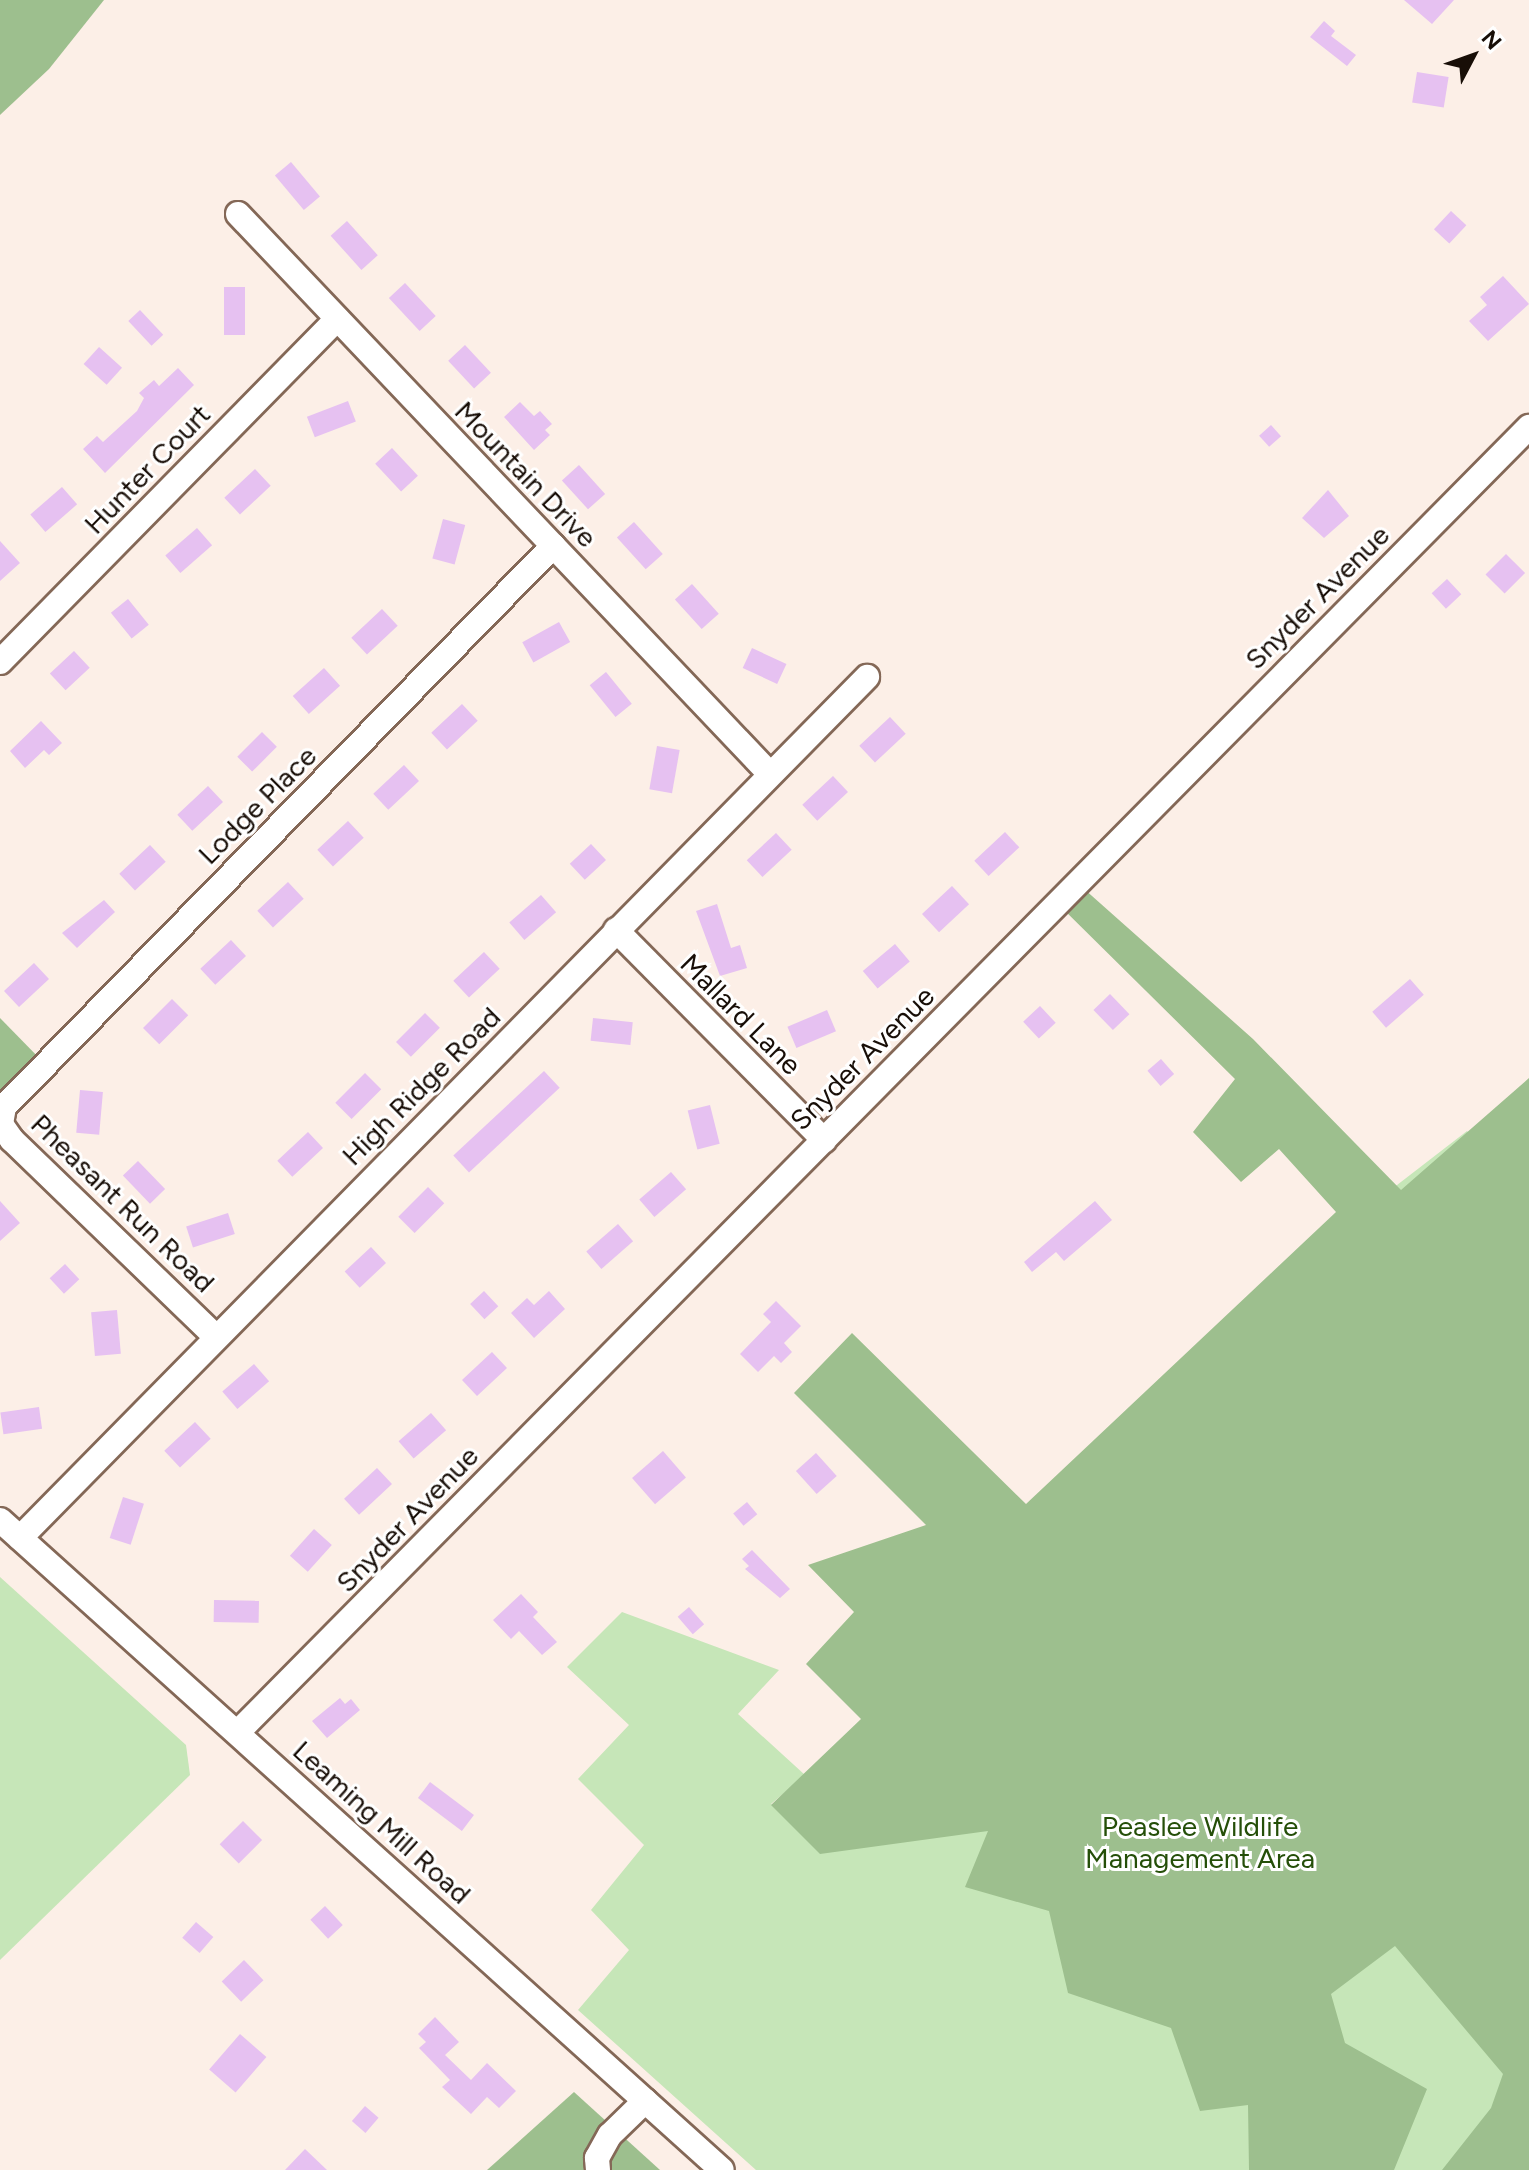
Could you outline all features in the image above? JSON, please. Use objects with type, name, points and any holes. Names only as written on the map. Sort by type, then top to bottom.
[{"type":"street","name":"Mountain Drive","points":[[238,214],[770,774]]},
{"type":"street","name":"Hunter Court","points":[[0,662],[337,319]]},
{"type":"street","name":"Snyder Avenue","points":[[238,1732],[1529,427]]},
{"type":"street","name":"Lodge Place","points":[[4,1107],[553,546]]},
{"type":"street","name":"High Ridge Road","points":[[20,1538],[867,677]]},
{"type":"street","name":"Mallard Lane","points":[[616,930],[824,1140]]},
{"type":"street","name":"Pheasant Run Road","points":[[4,1107],[1,1124],[12,1140],[216,1337]]},
{"type":"street","name":"Leaming Mill Road","points":[[0,1520],[722,2170]]},
{"type":"street","points":[[594,2169],[610,2135],[645,2101]]},
{"type":"green space","points":[[0,0],[104,0],[49,69],[0,115]]},
{"type":"green space","name":"Peaslee Wildlife Management Area","points":[[1074,880],[1253,1039],[1401,1190],[1529,1078],[1529,2170],[1442,2170],[1491,2108],[1503,2074],[1395,1946],[1331,1994],[1345,2043],[1427,2089],[1394,2170],[1249,2170],[1248,2105],[1200,2111],[1171,2028],[1068,1993],[1049,1911],[965,1887],[988,1831],[820,1854],[771,1805],[861,1719],[806,1664],[854,1612],[808,1565],[926,1525],[794,1393],[852,1333],[1026,1504],[1336,1212],[1279,1149],[1241,1182],[1193,1132],[1235,1079],[1055,901]]},
{"type":"green space","points":[[0,1018],[44,1063],[0,1130]]},
{"type":"green space","name":"Peaslee Wildlife Management Area","points":[[1467,1131],[1529,1199],[1529,2170],[756,2170],[578,2010],[629,1950],[591,1910],[644,1845],[578,1779],[629,1725],[567,1667],[622,1612],[779,1670],[738,1714],[805,1775],[771,1804],[775,1808],[1353,1219]]},
{"type":"green space","points":[[0,1577],[186,1745],[190,1775],[0,1960]]},
{"type":"green space","points":[[574,2092],[660,2170],[487,2170]]},
{"type":"building","points":[[1404,0],[1454,0],[1432,24]]},
{"type":"building","points":[[1324,21],[1335,31],[1331,36],[1356,55],[1347,66],[1310,37]]},
{"type":"building","points":[[1417,72],[1449,77],[1444,108],[1412,103]]},
{"type":"building","points":[[291,162],[320,196],[304,210],[275,175]]},
{"type":"building","points":[[1451,211],[1466,225],[1449,244],[1434,229]]},
{"type":"building","points":[[347,221],[378,255],[361,270],[331,236]]},
{"type":"building","points":[[1503,276],[1529,304],[1488,341],[1469,321],[1487,305],[1480,297]]},
{"type":"building","points":[[405,283],[436,316],[420,331],[389,298]]},
{"type":"building","points":[[224,287],[245,287],[245,335],[224,335]]},
{"type":"building","points":[[140,310],[163,335],[151,346],[128,321]]},
{"type":"building","points":[[465,345],[491,373],[474,388],[448,361]]},
{"type":"building","points":[[99,347],[122,368],[107,385],[84,364]]},
{"type":"building","points":[[178,368],[194,385],[105,473],[83,449],[97,436],[103,442],[137,411],[144,398],[139,393],[154,380],[159,386]]},
{"type":"building","points":[[348,401],[356,422],[315,437],[307,417]]},
{"type":"building","points":[[520,402],[534,416],[540,411],[552,424],[545,430],[550,435],[534,450],[504,417]]},
{"type":"building","points":[[1271,425],[1281,436],[1269,447],[1259,436]]},
{"type":"building","points":[[392,448],[418,476],[401,491],[375,464]]},
{"type":"building","points":[[579,465],[605,494],[588,509],[562,480]]},
{"type":"building","points":[[255,469],[271,486],[240,514],[224,498]]},
{"type":"building","points":[[62,487],[77,504],[45,532],[30,515]]},
{"type":"building","points":[[1328,490],[1349,516],[1324,538],[1302,518]]},
{"type":"building","points":[[443,519],[465,525],[455,565],[432,559]]},
{"type":"building","points":[[634,522],[663,554],[646,569],[617,537]]},
{"type":"building","points":[[197,528],[212,545],[180,573],[165,556]]},
{"type":"building","points":[[0,541],[20,563],[0,581]]},
{"type":"building","points":[[1506,554],[1525,573],[1505,594],[1485,575]]},
{"type":"building","points":[[1447,579],[1461,594],[1446,609],[1432,593]]},
{"type":"building","points":[[692,584],[719,614],[702,629],[675,599]]},
{"type":"building","points":[[128,599],[149,625],[132,638],[111,613]]},
{"type":"building","points":[[382,609],[398,626],[367,654],[351,638]]},
{"type":"building","points":[[559,622],[570,642],[533,662],[522,642]]},
{"type":"building","points":[[752,648],[786,664],[777,684],[743,668]]},
{"type":"building","points":[[74,651],[90,668],[66,690],[50,674]]},
{"type":"building","points":[[324,668],[340,686],[309,714],[293,696]]},
{"type":"building","points":[[606,672],[632,704],[615,717],[590,685]]},
{"type":"building","points":[[462,704],[478,721],[447,749],[431,733]]},
{"type":"building","points":[[890,717],[906,734],[875,762],[859,746]]},
{"type":"building","points":[[41,721],[62,743],[49,755],[44,750],[25,768],[10,751]]},
{"type":"building","points":[[262,732],[277,747],[252,772],[237,757]]},
{"type":"building","points":[[657,746],[680,750],[672,793],[649,789]]},
{"type":"building","points":[[404,765],[419,781],[388,810],[373,794]]},
{"type":"building","points":[[833,776],[848,792],[817,821],[802,805]]},
{"type":"building","points":[[208,786],[223,802],[192,831],[177,815]]},
{"type":"building","points":[[348,821],[364,838],[333,866],[317,850]]},
{"type":"building","points":[[1005,832],[1019,847],[989,876],[974,861]]},
{"type":"building","points":[[776,833],[792,850],[762,877],[747,860]]},
{"type":"building","points":[[591,844],[606,860],[585,880],[570,864]]},
{"type":"building","points":[[150,845],[166,862],[135,890],[119,874]]},
{"type":"building","points":[[288,882],[304,899],[273,927],[257,911]]},
{"type":"building","points":[[952,886],[969,904],[939,932],[922,914]]},
{"type":"building","points":[[541,895],[556,912],[524,940],[509,923]]},
{"type":"building","points":[[104,900],[115,912],[77,948],[62,933]]},
{"type":"building","points":[[717,904],[731,948],[740,945],[747,968],[720,976],[696,911]]},
{"type":"building","points":[[231,940],[246,956],[215,985],[200,969]]},
{"type":"building","points":[[895,944],[910,962],[878,989],[863,971]]},
{"type":"building","points":[[484,952],[500,969],[469,997],[453,981]]},
{"type":"building","points":[[34,963],[49,979],[19,1007],[4,991]]},
{"type":"building","points":[[1410,979],[1424,995],[1386,1028],[1372,1012]]},
{"type":"building","points":[[1110,994],[1129,1014],[1113,1030],[1093,1010]]},
{"type":"building","points":[[172,999],[188,1015],[159,1044],[143,1028]]},
{"type":"building","points":[[1040,1006],[1056,1023],[1039,1039],[1023,1022]]},
{"type":"building","points":[[827,1010],[836,1031],[796,1048],[787,1027]]},
{"type":"building","points":[[425,1013],[440,1028],[411,1057],[396,1042]]},
{"type":"building","points":[[593,1018],[633,1022],[630,1045],[591,1041]]},
{"type":"building","points":[[1161,1059],[1174,1074],[1161,1086],[1147,1071]]},
{"type":"building","points":[[544,1071],[560,1088],[469,1172],[453,1156]]},
{"type":"building","points":[[365,1073],[381,1089],[352,1119],[335,1103]]},
{"type":"building","points":[[80,1090],[103,1092],[99,1135],[76,1133]]},
{"type":"building","points":[[710,1105],[720,1144],[697,1149],[688,1111]]},
{"type":"building","points":[[308,1132],[323,1148],[292,1177],[277,1161]]},
{"type":"building","points":[[138,1161],[165,1189],[150,1204],[123,1176]]},
{"type":"building","points":[[671,1172],[686,1189],[654,1217],[639,1200]]},
{"type":"building","points":[[428,1187],[444,1203],[415,1233],[398,1217]]},
{"type":"building","points":[[0,1201],[20,1223],[0,1241]]},
{"type":"building","points":[[1095,1201],[1112,1220],[1064,1261],[1056,1252],[1032,1272],[1024,1262]]},
{"type":"building","points":[[228,1213],[235,1234],[193,1248],[186,1227]]},
{"type":"building","points":[[618,1224],[633,1241],[601,1269],[586,1252]]},
{"type":"building","points":[[371,1247],[386,1263],[360,1288],[345,1272]]},
{"type":"building","points":[[65,1264],[79,1279],[64,1294],[50,1278]]},
{"type":"building","points":[[484,1291],[498,1306],[484,1319],[470,1304]]},
{"type":"building","points":[[549,1291],[565,1309],[534,1338],[511,1313],[527,1298],[534,1305]]},
{"type":"building","points":[[776,1301],[801,1326],[784,1343],[792,1352],[781,1363],[774,1356],[758,1372],[740,1354],[771,1322],[763,1314]]},
{"type":"building","points":[[117,1310],[121,1354],[95,1356],[91,1312]]},
{"type":"building","points":[[492,1352],[507,1368],[477,1396],[462,1380]]},
{"type":"building","points":[[254,1364],[269,1381],[237,1409],[222,1392]]},
{"type":"building","points":[[39,1407],[42,1429],[3,1434],[0,1412]]},
{"type":"building","points":[[431,1413],[446,1430],[414,1459],[399,1441]]},
{"type":"building","points":[[195,1422],[211,1439],[180,1467],[164,1451]]},
{"type":"building","points":[[663,1451],[686,1477],[655,1504],[632,1478]]},
{"type":"building","points":[[816,1453],[837,1476],[817,1494],[796,1471]]},
{"type":"building","points":[[377,1468],[392,1484],[359,1515],[344,1499]]},
{"type":"building","points":[[123,1497],[144,1504],[131,1545],[110,1538]]},
{"type":"building","points":[[747,1502],[757,1514],[743,1526],[733,1514]]},
{"type":"building","points":[[314,1529],[332,1545],[308,1572],[290,1556]]},
{"type":"building","points":[[752,1550],[790,1589],[780,1598],[745,1569],[749,1566],[742,1559]]},
{"type":"building","points":[[521,1594],[538,1612],[533,1617],[557,1642],[542,1655],[519,1631],[511,1639],[493,1620]]},
{"type":"building","points":[[214,1600],[259,1601],[259,1623],[214,1622]]},
{"type":"building","points":[[689,1607],[704,1624],[693,1634],[678,1617]]},
{"type":"building","points":[[340,1698],[345,1704],[351,1699],[360,1710],[327,1738],[312,1721]]},
{"type":"building","points":[[430,1782],[474,1815],[462,1831],[418,1798]]},
{"type":"building","points":[[243,1821],[262,1840],[239,1863],[220,1844]]},
{"type":"building","points":[[325,1906],[343,1925],[328,1939],[310,1920]]},
{"type":"building","points":[[196,1922],[213,1937],[200,1953],[182,1938]]},
{"type":"building","points":[[244,1960],[263,1980],[241,2002],[222,1982]]},
{"type":"building","points":[[435,2017],[459,2042],[445,2055],[471,2080],[487,2063],[516,2091],[499,2108],[487,2097],[471,2114],[442,2087],[450,2080],[419,2048],[426,2042],[418,2034]]},
{"type":"building","points":[[240,2034],[266,2057],[236,2092],[209,2069]]},
{"type":"building","points":[[365,2106],[379,2118],[365,2133],[352,2121]]},
{"type":"building","points":[[305,2149],[327,2170],[285,2170]]}]
